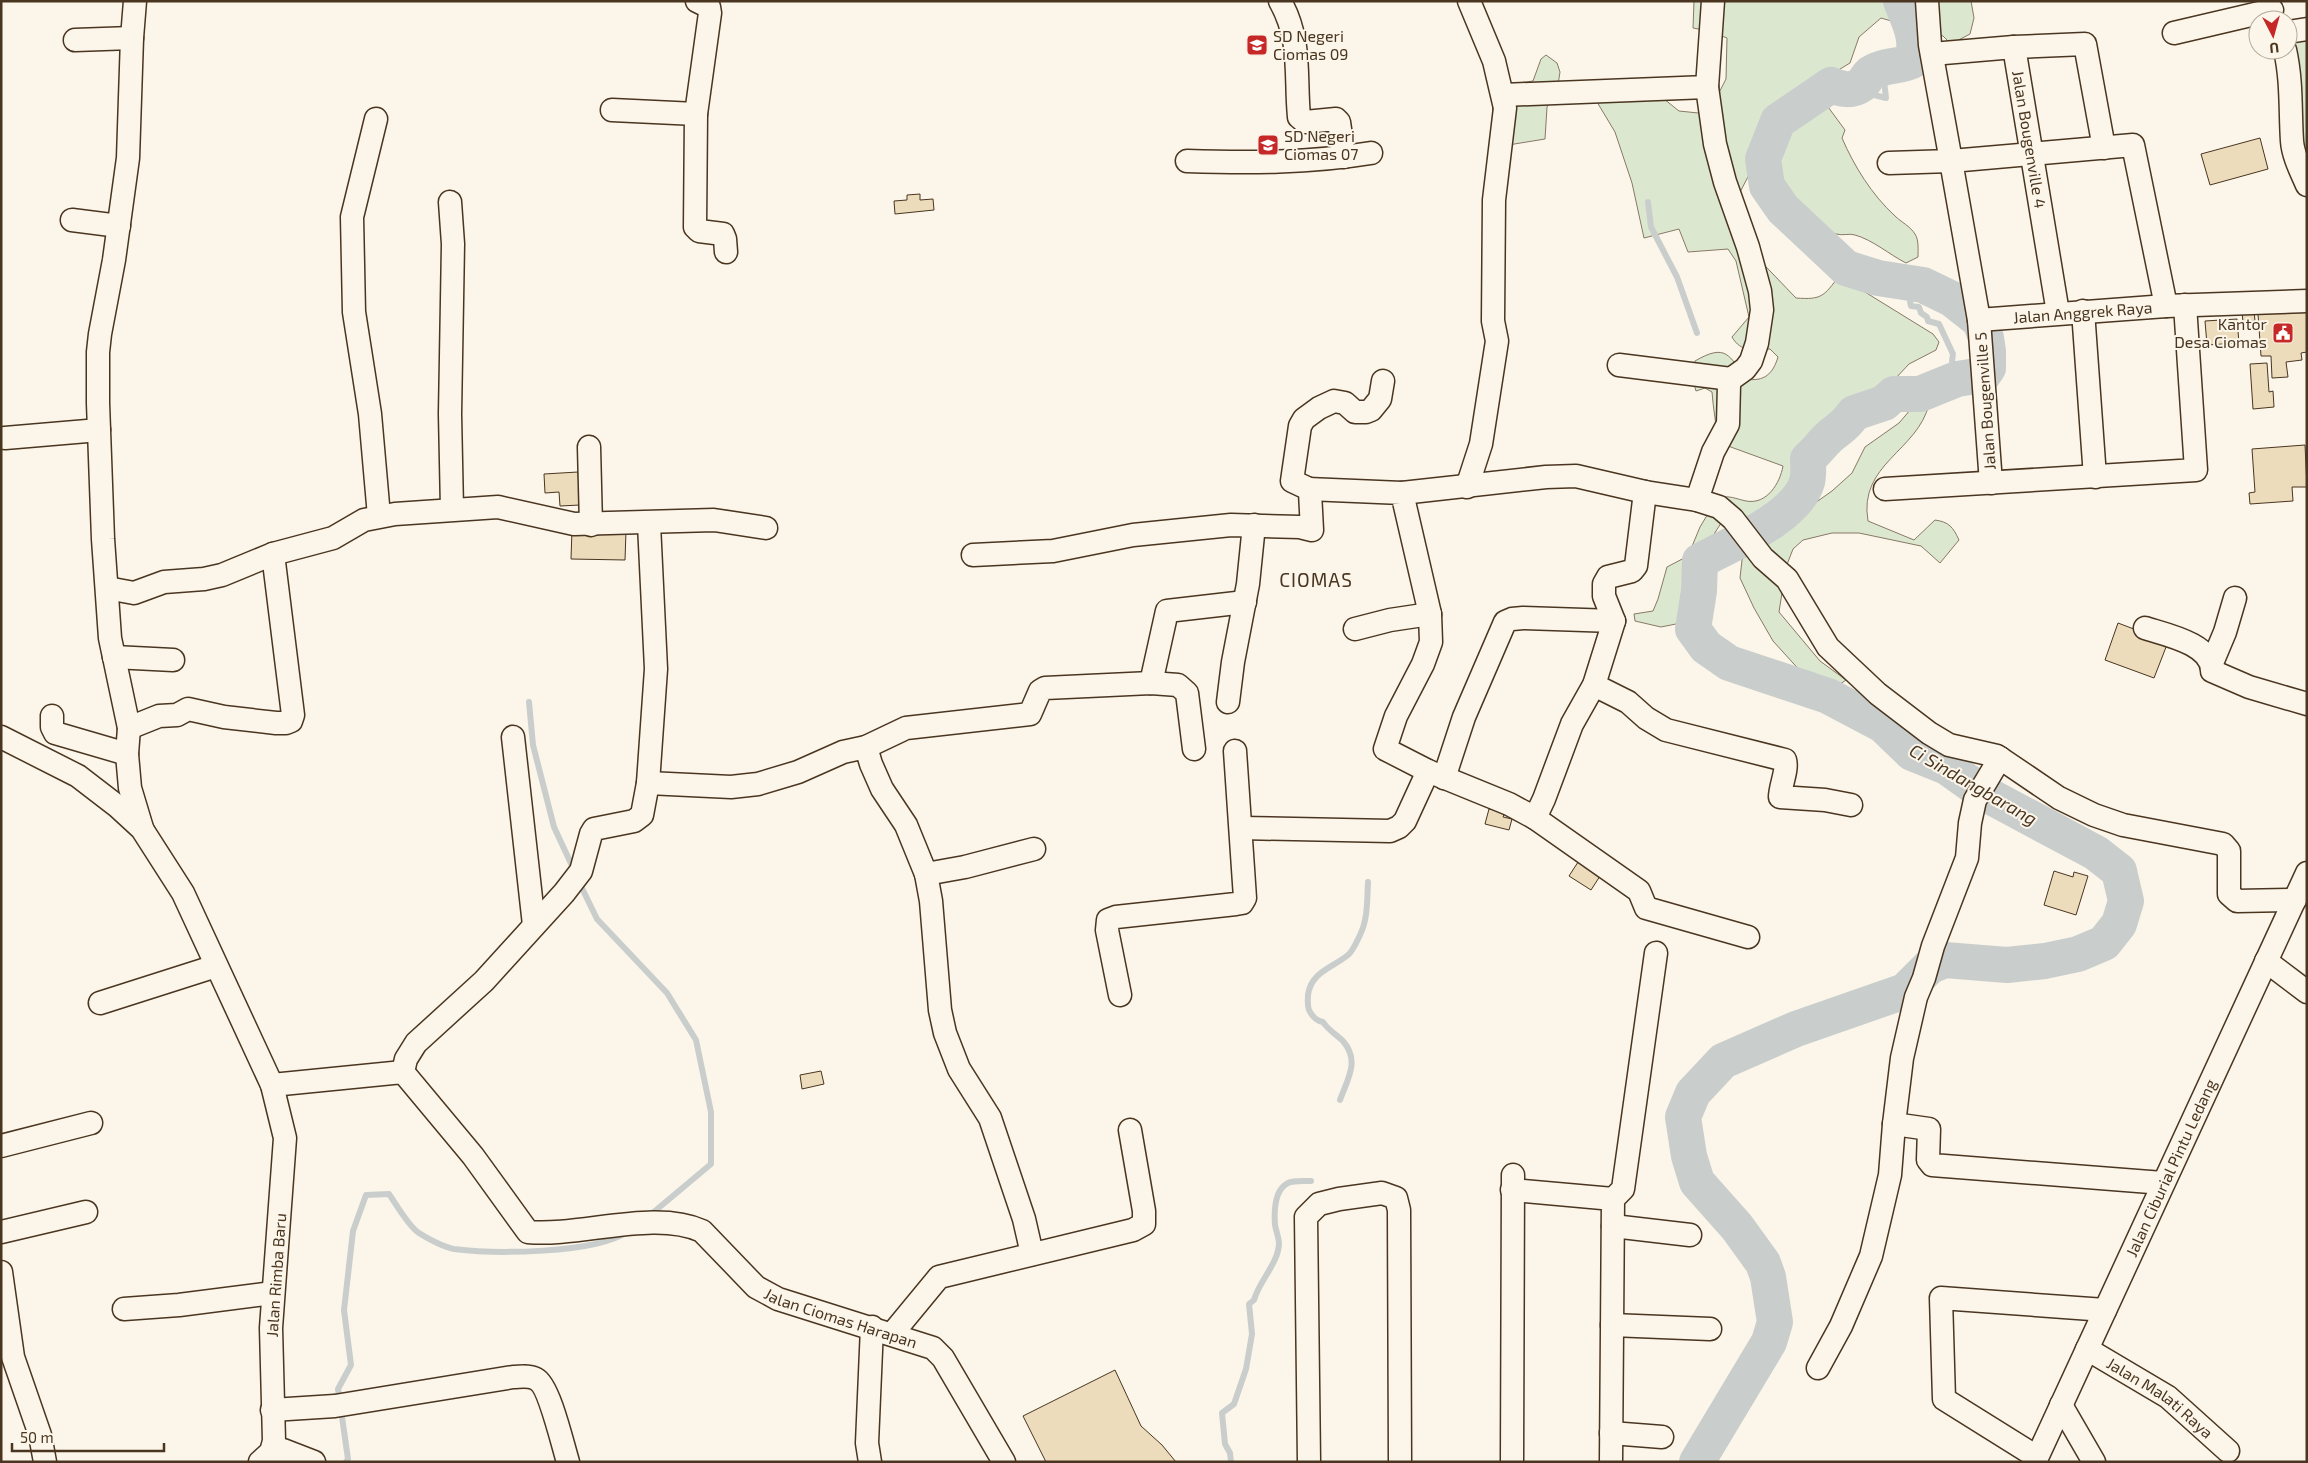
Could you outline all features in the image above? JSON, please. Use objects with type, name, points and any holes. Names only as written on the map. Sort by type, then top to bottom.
[{"type":"street","points":[[135,1],[128,158],[98,352],[103,539],[110,638],[129,728],[127,754],[130,788],[142,829]]},
{"type":"street","points":[[697,1],[709,7],[710,13],[696,114],[695,227],[698,231],[723,234],[726,252]]},
{"type":"street","points":[[1280,1],[1288,16],[1297,48],[1299,117],[1305,122],[1336,119],[1339,122],[1344,158]]},
{"type":"street","points":[[1467,487],[1481,444],[1497,341],[1492,321],[1494,200],[1505,108],[1494,61],[1469,1]]},
{"type":"street","points":[[1697,500],[1713,452],[1728,424],[1730,409],[1729,385],[1731,379],[1745,369],[1752,357],[1757,343],[1762,310],[1748,247],[1725,182],[1715,144],[1707,87],[1713,1]]},
{"type":"street","name":"Jalan Bougenville 5","points":[[1927,1],[1932,54],[1978,320],[1991,483]]},
{"type":"street","points":[[2174,33],[2248,16]]},
{"type":"street","points":[[75,40],[132,38]]},
{"type":"street","points":[[2014,48],[2085,44],[2104,148]]},
{"type":"street","name":"Jalan Bougenville 4","points":[[1932,54],[2014,48],[2058,313]]},
{"type":"street","points":[[2287,60],[2292,95],[2292,141],[2297,163],[2307,186]]},
{"type":"street","points":[[1503,95],[1707,87]]},
{"type":"street","points":[[612,110],[696,114]]},
{"type":"street","points":[[376,119],[352,217],[354,312],[370,414],[379,516]]},
{"type":"street","points":[[1885,489],[2196,470],[2175,305],[2132,145],[1951,161],[1889,163]]},
{"type":"street","points":[[1187,161],[1281,162],[1344,158],[1371,153]]},
{"type":"street","points":[[450,202],[453,244],[450,404],[452,509]]},
{"type":"street","points":[[72,220],[119,226]]},
{"type":"street","name":"Jalan Anggrek Raya","points":[[1978,320],[2175,305],[2307,300]]},
{"type":"street","points":[[2083,311],[2095,477]]},
{"type":"street","points":[[1619,365],[1731,379]]},
{"type":"street","points":[[1383,381],[1380,399],[1371,410],[1355,412],[1345,403],[1334,401],[1304,419],[1300,426],[1293,483],[1308,490],[1402,493],[1546,477],[1576,476],[1645,492],[1697,500],[1719,507],[1733,519],[1762,558],[1792,586],[1818,634],[1828,647],[1878,694],[1929,733],[1949,745],[2000,758],[2047,790],[2094,815],[2122,825],[2223,844],[2229,851],[2229,894],[2237,901],[2295,900]]},
{"type":"street","points":[[5,438],[100,430]]},
{"type":"street","points":[[589,447],[591,525]]},
{"type":"street","points":[[973,555],[1053,551],[1133,535],[1223,525],[1254,525],[1312,530],[1308,490]]},
{"type":"street","points":[[1535,818],[1572,724],[1594,685],[1614,621],[1606,602],[1604,584],[1608,577],[1632,572],[1636,566],[1645,492]]},
{"type":"street","points":[[1402,493],[1430,614],[1431,642],[1423,664],[1396,716],[1385,749],[1436,775],[1509,804],[1535,818],[1639,891],[1646,908],[1748,936]]},
{"type":"street","points":[[107,588],[134,593],[171,581],[204,579],[222,575],[273,554],[333,538],[364,520],[379,516],[452,509],[506,507],[555,521],[591,525],[714,520],[766,528]]},
{"type":"street","points":[[272,1085],[403,1072],[406,1059],[416,1043],[484,981],[564,893],[580,871],[590,834],[594,829],[634,821],[642,815],[648,783],[656,669],[649,524]]},
{"type":"street","points":[[1228,702],[1233,662],[1245,602],[1254,525]]},
{"type":"street","points":[[129,728],[159,716],[177,714],[188,709],[224,717],[280,723],[290,720],[293,715],[273,554]]},
{"type":"street","points":[[2235,598],[2225,632],[2212,663],[2212,671],[2229,679],[2307,704]]},
{"type":"street","points":[[1151,683],[1167,611],[1245,602]]},
{"type":"street","points":[[1355,629],[1390,620],[1430,614]]},
{"type":"street","points":[[1241,828],[1390,830],[1399,827],[1436,775],[1464,717],[1505,622],[1512,618],[1614,621]]},
{"type":"street","points":[[2145,628],[2203,650],[2212,663]]},
{"type":"street","points":[[114,657],[173,660]]},
{"type":"street","points":[[648,783],[731,787],[758,784],[798,772],[843,752],[866,747],[911,727],[1030,714],[1040,691],[1045,688],[1151,683],[1178,685],[1184,688],[1186,693],[1194,749]]},
{"type":"street","points":[[1594,685],[1628,702],[1646,718],[1666,730],[1785,760],[1786,764],[1780,785],[1780,797],[1825,800],[1851,805]]},
{"type":"street","points":[[52,716],[52,727],[55,734],[127,754]]},
{"type":"street","points":[[1,737],[78,776],[117,806],[142,829]]},
{"type":"street","points":[[513,737],[534,926]]},
{"type":"street","points":[[866,747],[871,764],[882,788],[906,825],[926,874],[931,901],[940,1010],[945,1033],[959,1069],[990,1118],[1024,1219],[1032,1254]]},
{"type":"street","points":[[1120,995],[1107,930],[1108,920],[1116,917],[1242,902],[1245,893],[1235,751]]},
{"type":"street","points":[[1818,1368],[1841,1326],[1871,1256],[1890,1176],[1902,1058],[1916,997],[1924,978],[1933,946],[1967,858],[1970,823],[1980,791],[2000,758]]},
{"type":"street","name":"Jalan Rimba Baru","points":[[142,829],[183,893],[272,1085],[285,1138],[273,1293],[272,1410],[274,1441],[270,1457]]},
{"type":"street","points":[[926,874],[965,867],[1034,849]]},
{"type":"street","name":"Jalan Ciburial Pintu Ledang","points":[[2036,1459],[2307,873]]},
{"type":"street","points":[[1611,1462],[1613,1199],[1623,1189],[1656,953]]},
{"type":"street","points":[[2266,961],[2307,992]]},
{"type":"street","points":[[100,1003],[216,966]]},
{"type":"street","name":"Jalan Ciomas Harapan","points":[[403,1072],[473,1156],[528,1232],[598,1229],[641,1223],[685,1225],[696,1228],[710,1237],[764,1293],[925,1345],[938,1353],[1004,1462]]},
{"type":"street","points":[[1,1146],[91,1124]]},
{"type":"street","points":[[1894,1124],[1929,1129],[1928,1160],[1932,1165],[2163,1183]]},
{"type":"street","points":[[870,1462],[868,1443],[882,1331],[939,1278],[1133,1230],[1144,1224],[1144,1211],[1130,1130]]},
{"type":"street","points":[[1512,1462],[1513,1182],[1613,1199]]},
{"type":"street","points":[[1309,1462],[1306,1217],[1319,1204],[1382,1193],[1396,1198],[1399,1210],[1400,1462]]},
{"type":"street","points":[[1,1232],[86,1212]]},
{"type":"street","points":[[1613,1226],[1690,1235]]},
{"type":"street","points":[[2,1283],[13,1356],[40,1435],[45,1462]]},
{"type":"street","points":[[124,1309],[179,1305],[273,1293]]},
{"type":"street","points":[[2036,1459],[1944,1399],[1941,1298],[2105,1310]]},
{"type":"street","points":[[1612,1325],[1710,1329]]},
{"type":"street","name":"Jalan Malati Raya","points":[[2087,1349],[2168,1397],[2228,1451]]},
{"type":"street","points":[[272,1410],[340,1404],[513,1377],[536,1379],[545,1389],[568,1462]]},
{"type":"street","points":[[2061,1405],[2094,1462]]},
{"type":"street","points":[[1612,1433],[1662,1437]]},
{"type":"street","points":[[270,1457],[284,1450],[314,1462]]},
{"type":"green space","points":[[1694,1],[1971,1],[1974,18],[1970,34],[1951,44],[1943,36],[1881,18],[1859,37],[1850,63],[1822,80],[1820,96],[1845,130],[1842,138],[1852,159],[1864,180],[1879,199],[1915,234],[1918,242],[1918,257],[1906,263],[1862,237],[1826,231],[1797,211],[1781,193],[1770,174],[1758,167],[1751,171],[1738,196],[1747,247],[1796,298],[1812,298],[1822,295],[1839,276],[1933,334],[1939,342],[1936,350],[1909,364],[1879,396],[1838,416],[1808,446],[1796,479],[1765,520],[1752,526],[1742,521],[1723,520],[1696,559],[1695,591],[1689,629],[1676,624],[1661,627],[1635,621],[1634,614],[1653,611],[1667,567],[1688,556],[1700,527],[1718,497],[1730,497],[1746,501],[1760,500],[1776,486],[1783,466],[1717,442],[1712,392],[1705,388],[1696,391],[1692,377],[1695,361],[1714,353],[1726,354],[1746,379],[1752,380],[1767,376],[1778,357],[1770,349],[1748,349],[1739,346],[1732,337],[1749,317],[1736,261],[1728,249],[1688,252],[1679,229],[1644,238],[1632,183],[1615,132],[1597,102],[1654,91],[1679,111],[1708,114],[1726,79],[1727,38],[1709,31],[1693,28]]},
{"type":"green space","points":[[2307,27],[2307,174],[2292,60],[2298,60],[2298,28]]},
{"type":"green space","points":[[1546,55],[1557,63],[1560,72],[1557,91],[1547,107],[1545,139],[1496,147],[1493,101],[1498,86],[1533,81],[1541,59]]},
{"type":"green space","points":[[1923,401],[1929,404],[1923,420],[1880,471],[1872,485],[1867,502],[1868,521],[1914,540],[1935,520],[1940,521],[1950,526],[1959,540],[1940,563],[1921,546],[1859,533],[1832,533],[1803,540],[1793,549],[1786,567],[1779,612],[1820,661],[1846,680],[1836,687],[1823,686],[1803,674],[1773,641],[1754,608],[1740,578],[1742,560],[1745,554],[1761,541],[1832,491],[1852,473],[1865,447],[1899,423],[1911,409]]},
{"type":"building","points":[[2260,138],[2268,169],[2210,185],[2201,154]]},
{"type":"building","points":[[920,194],[920,200],[933,199],[934,210],[895,214],[894,201],[907,200],[907,195]]},
{"type":"building","name":"Kantor Desa Ciomas","points":[[2307,310],[2307,352],[2301,353],[2302,360],[2286,362],[2288,377],[2272,378],[2271,356],[2261,356],[2258,314]]},
{"type":"building","points":[[2254,311],[2255,321],[2243,322],[2242,312]]},
{"type":"building","points":[[2237,319],[2239,343],[2207,345],[2205,321]]},
{"type":"building","points":[[2267,363],[2269,392],[2273,391],[2274,407],[2253,409],[2250,364]]},
{"type":"building","points":[[2305,445],[2307,487],[2292,487],[2293,501],[2250,504],[2249,493],[2255,492],[2252,449]]},
{"type":"building","points":[[578,472],[580,505],[560,506],[559,492],[545,493],[544,474]]},
{"type":"building","points":[[572,529],[626,531],[625,560],[571,559]]},
{"type":"building","points":[[2118,623],[2168,642],[2154,678],[2105,660]]},
{"type":"building","points":[[1489,809],[1505,812],[1503,817],[1512,819],[1509,830],[1485,824]]},
{"type":"building","points":[[1580,859],[1602,873],[1591,890],[1569,876]]},
{"type":"building","points":[[2054,871],[2073,877],[2074,872],[2088,876],[2076,915],[2044,905]]},
{"type":"building","points":[[821,1071],[824,1084],[802,1089],[800,1075]]},
{"type":"building","points":[[1115,1370],[1141,1426],[1162,1445],[1176,1462],[1046,1462],[1023,1416]]},
{"type":"waterway","name":"Ci Sindangbarang","points":[[1697,1462],[1769,1342],[1775,1322],[1768,1277],[1763,1263],[1737,1227],[1697,1182],[1689,1156],[1683,1117],[1693,1093],[1723,1061],[1796,1029],[1905,991],[1930,966],[1945,960],[2007,965],[2045,961],[2078,954],[2104,943],[2119,924],[2126,901],[2119,871],[2096,853],[1982,792],[1947,767],[1912,753],[1883,725],[1828,696],[1729,663],[1706,647],[1693,629],[1699,591],[1700,561],[1761,529],[1790,507],[1801,495],[1807,482],[1808,459],[1828,438],[1845,425],[1854,413],[1884,403],[1894,394],[1920,394],[1957,379],[1983,375],[1988,368],[1986,338],[1980,321],[1952,299],[1923,285],[1878,278],[1846,268],[1783,209],[1767,186],[1763,159],[1778,121],[1831,85],[1842,89],[1854,89],[1861,85],[1876,70],[1912,61],[1914,37],[1901,1]]},
{"type":"waterway","points":[[1861,85],[1874,95],[1886,98],[1884,81],[1880,70]]},
{"type":"waterway","points":[[1648,202],[1651,227],[1677,277],[1697,333]]},
{"type":"waterway","points":[[1916,284],[1916,292],[1910,302],[1911,306],[1919,307],[1921,313],[1927,317],[1928,321],[1939,324],[1953,354],[1952,361],[1957,379]]},
{"type":"waterway","points":[[529,702],[533,745],[554,827],[574,870]]},
{"type":"waterway","points":[[579,882],[597,919],[667,993],[696,1040],[711,1112],[711,1164],[649,1216]]},
{"type":"waterway","points":[[1340,1100],[1351,1070],[1351,1056],[1343,1041],[1309,1010],[1308,995],[1313,981],[1323,971],[1342,960],[1355,946],[1363,929],[1367,909],[1368,882]]},
{"type":"waterway","points":[[1231,1462],[1230,1453],[1225,1444],[1222,1413],[1234,1404],[1246,1369],[1252,1334],[1249,1304],[1254,1300],[1278,1251],[1279,1242],[1275,1225],[1277,1196],[1283,1186],[1288,1183],[1311,1181]]},
{"type":"waterway","points":[[346,1462],[348,1459],[338,1389],[351,1365],[344,1310],[353,1231],[366,1195],[389,1194],[415,1230],[436,1243],[454,1249],[493,1252],[543,1251],[592,1245],[627,1232]]},
{"type":"place","name":"SD Negeri Ciomas 09","points":[[1257,45]]},
{"type":"place","name":"SD Negeri Ciomas 07","points":[[1268,145]]},
{"type":"place","name":"Kantor Desa Ciomas","points":[[2283,333]]},
{"type":"district","name":"CIOMAS","points":[[1316,580]]}]
